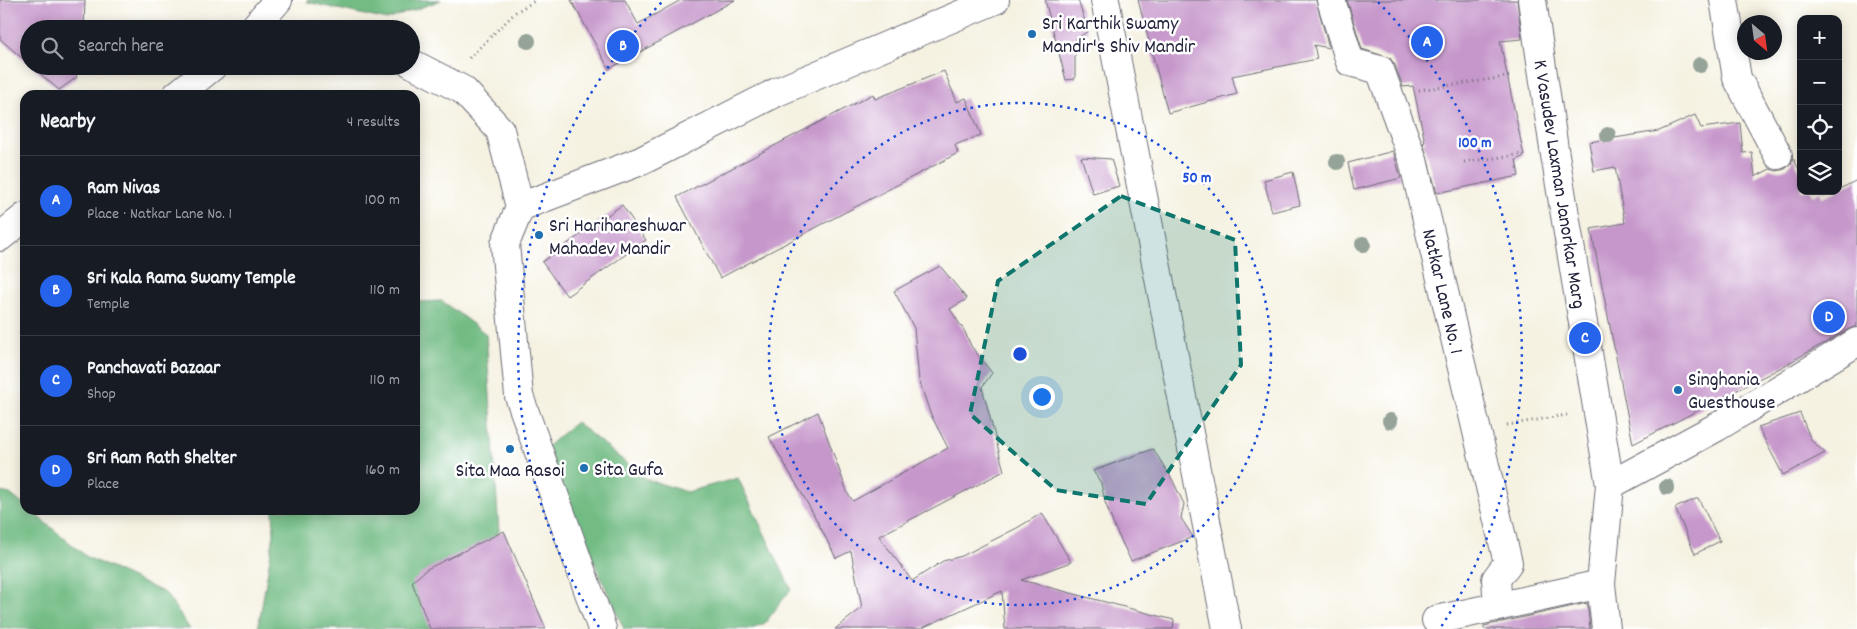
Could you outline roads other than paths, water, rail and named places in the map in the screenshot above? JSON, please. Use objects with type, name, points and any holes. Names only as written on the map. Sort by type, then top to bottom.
[{"type":"street","points":[[261,20],[278,0]]},
{"type":"street","points":[[520,206],[641,161],[777,92],[995,0]]},
{"type":"street","points":[[1105,0],[1227,629]]},
{"type":"street","name":"Natkar Lane No. 1","points":[[1331,0],[1350,62],[1380,70],[1413,160],[1508,563],[1496,579],[1498,607]]},
{"type":"street","name":"K Vasudev Laxman Janorkar Marg","points":[[1532,0],[1554,149],[1610,485],[1601,584],[1606,629]]},
{"type":"street","points":[[1724,0],[1737,78],[1778,155]]},
{"type":"street","points":[[420,68],[463,90],[500,130],[520,206],[505,244],[519,396],[602,629]]},
{"type":"street","points":[[183,90],[202,75]]},
{"type":"street","points":[[0,237],[20,221]]},
{"type":"street","points":[[1610,485],[1717,427],[1857,342]]},
{"type":"street","points":[[1436,620],[1601,584]]},
{"type":"place","name":"Sri Karthik Swamy Mandir's Shiv Mandir","points":[[1032,34]]},
{"type":"place","name":"Ram Nivas","points":[[1427,42]]},
{"type":"place","name":"Sri Kala Rama Swamy Temple","points":[[623,46]]},
{"type":"place","name":"Sri Harihareshwar Mahadev Mandir","points":[[539,235]]},
{"type":"place","name":"Sri Ram Rath Shelter","points":[[1829,317]]},
{"type":"place","name":"Panchavati Bazaar","points":[[1585,338]]},
{"type":"place","name":"Singhania Guesthouse","points":[[1678,390]]},
{"type":"place","name":"Sita Maa Rasoi","points":[[510,449]]},
{"type":"place","name":"Sita Gufa","points":[[584,468]]}]
